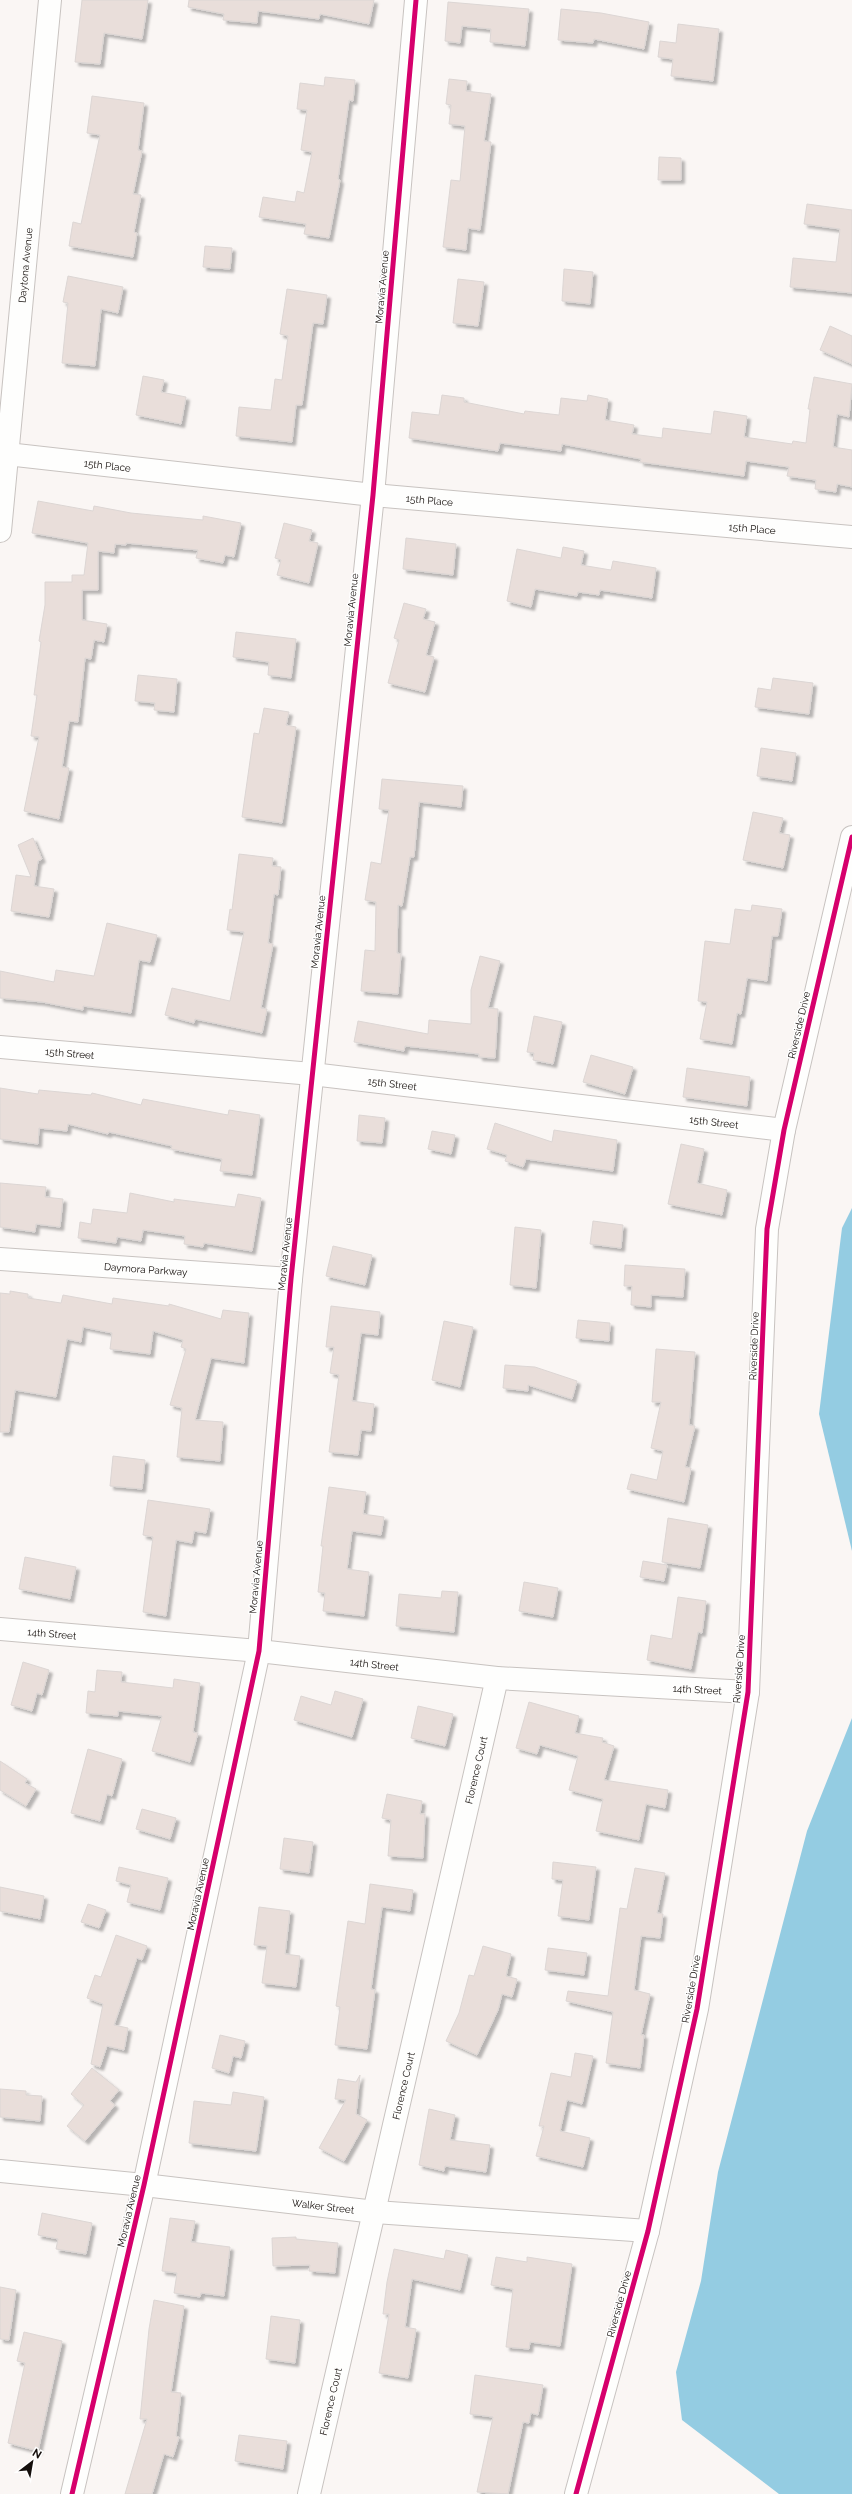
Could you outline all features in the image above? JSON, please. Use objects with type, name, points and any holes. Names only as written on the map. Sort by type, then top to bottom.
[{"type":"street","name":"Daytona Avenue","points":[[0,531],[50,0]]},
{"type":"street","name":"Moravia Avenue","points":[[72,2494],[144,2185],[259,1651],[291,1279],[372,495],[416,0]]},
{"type":"street","name":"15th Place","points":[[7,454],[372,495],[852,537]]},
{"type":"street","name":"Riverside Drive","points":[[576,2494],[648,2231],[697,2009],[748,1692],[767,1229],[784,1130],[852,837]]},
{"type":"street","name":"15th Street","points":[[0,1048],[312,1074],[784,1130]]},
{"type":"street","name":"Daymora Parkway","points":[[0,1259],[291,1279]]},
{"type":"street","name":"14th Street","points":[[0,1629],[259,1651],[497,1678],[748,1692]]},
{"type":"street","name":"Florence Court","points":[[308,2494],[497,1678]]},
{"type":"street","name":"Walker Street","points":[[0,2172],[144,2185],[374,2212],[648,2231]]},
{"type":"water","points":[[852,1208],[852,1551],[819,1414],[842,1228]]},
{"type":"water","points":[[852,1718],[852,2494],[779,2494],[682,2420],[676,2372],[701,2281],[718,2172],[807,1831]]},
{"type":"building","points":[[82,0],[148,0],[142,39],[104,33],[100,64],[75,62]]},
{"type":"building","points":[[189,0],[374,0],[369,24],[320,14],[319,19],[258,11],[257,23],[223,20],[224,14],[188,7]]},
{"type":"building","points":[[448,2],[529,9],[525,46],[490,42],[491,29],[462,26],[460,43],[445,41]]},
{"type":"building","points":[[561,9],[601,13],[649,22],[644,49],[594,39],[593,43],[558,40]]},
{"type":"building","points":[[678,24],[719,29],[713,81],[671,76],[673,59],[658,57],[660,41],[676,43]]},
{"type":"building","points":[[325,77],[355,80],[353,101],[349,100],[338,179],[340,180],[329,238],[304,234],[306,224],[259,217],[263,197],[295,202],[297,191],[304,193],[312,152],[301,150],[307,110],[297,109],[300,83],[324,86]]},
{"type":"building","points":[[449,79],[467,81],[466,91],[491,94],[484,141],[491,142],[480,230],[468,228],[466,250],[443,247],[451,180],[460,181],[465,126],[449,124],[451,105],[446,104]]},
{"type":"building","points":[[92,96],[144,103],[138,150],[142,151],[133,194],[141,195],[134,232],[137,233],[133,257],[69,246],[73,222],[81,224],[100,135],[87,133]]},
{"type":"building","points":[[659,157],[681,158],[681,180],[658,180]]},
{"type":"building","points":[[807,204],[852,210],[852,293],[790,287],[793,258],[836,262],[840,229],[804,224]]},
{"type":"building","points":[[205,246],[232,248],[230,269],[203,267]]},
{"type":"building","points":[[564,269],[593,272],[590,304],[562,301]]},
{"type":"building","points":[[68,276],[123,287],[118,313],[101,309],[95,366],[62,363],[68,303],[63,302]]},
{"type":"building","points":[[458,279],[484,282],[478,326],[453,323]]},
{"type":"building","points":[[287,289],[327,295],[323,324],[313,323],[302,405],[296,405],[292,442],[236,436],[239,407],[271,410],[275,379],[282,380],[288,336],[280,334]]},
{"type":"building","points":[[830,326],[852,336],[852,364],[820,350]]},
{"type":"building","points":[[143,376],[164,380],[161,392],[186,397],[181,424],[136,415]]},
{"type":"building","points":[[814,377],[852,384],[849,417],[837,414],[833,447],[852,450],[852,487],[837,484],[836,492],[815,489],[816,480],[787,476],[789,467],[746,461],[744,476],[640,462],[641,459],[562,444],[561,451],[500,443],[498,451],[409,438],[412,412],[439,415],[442,395],[464,398],[464,402],[524,414],[525,411],[559,415],[561,398],[587,401],[588,395],[608,399],[605,420],[634,425],[632,434],[662,438],[663,428],[711,434],[714,411],[747,416],[744,437],[792,444],[793,441],[806,443],[810,409],[808,409]]},
{"type":"building","points":[[38,501],[93,511],[94,506],[131,513],[203,520],[203,516],[241,523],[234,557],[225,555],[223,563],[196,558],[198,550],[126,543],[126,545],[115,544],[114,553],[98,551],[98,590],[82,590],[82,620],[107,624],[104,642],[94,640],[91,659],[85,658],[78,722],[69,721],[62,767],[69,768],[59,819],[24,811],[39,737],[31,736],[37,695],[34,695],[41,642],[39,641],[45,605],[45,582],[72,582],[72,575],[84,575],[88,543],[32,533]]},
{"type":"building","points":[[284,523],[312,530],[309,541],[318,543],[309,583],[277,575],[281,560],[275,558]]},
{"type":"building","points":[[406,538],[456,544],[453,575],[403,569]]},
{"type":"building","points":[[563,547],[584,551],[581,565],[611,570],[613,561],[656,568],[652,598],[600,590],[599,595],[578,592],[577,596],[535,589],[531,607],[507,601],[517,549],[561,558]]},
{"type":"building","points":[[404,603],[426,609],[423,619],[435,622],[426,655],[434,657],[425,692],[388,683],[399,640],[394,638]]},
{"type":"building","points":[[236,632],[296,639],[291,678],[268,675],[269,662],[233,657]]},
{"type":"building","points":[[138,675],[177,679],[174,712],[154,710],[155,703],[135,701]]},
{"type":"building","points":[[773,678],[813,683],[809,714],[755,707],[758,688],[771,690]]},
{"type":"building","points":[[264,708],[289,712],[286,725],[296,727],[282,823],[242,817],[254,733],[259,734]]},
{"type":"building","points":[[761,748],[796,753],[792,781],[757,776]]},
{"type":"building","points":[[382,779],[463,786],[461,807],[419,802],[414,857],[410,857],[402,906],[398,905],[397,953],[401,954],[398,994],[361,991],[365,950],[375,951],[376,902],[365,900],[371,862],[381,864],[389,810],[379,809]]},
{"type":"building","points":[[753,812],[783,818],[779,833],[790,835],[783,868],[743,860]]},
{"type":"building","points":[[33,838],[42,859],[38,861],[34,886],[54,889],[49,917],[11,911],[16,875],[31,877],[18,845]]},
{"type":"building","points":[[239,854],[273,858],[272,866],[281,867],[278,895],[274,894],[268,943],[273,944],[261,1008],[267,1009],[262,1033],[195,1019],[194,1023],[165,1015],[172,988],[230,1001],[244,932],[227,930],[230,909],[232,910]]},
{"type":"building","points":[[752,905],[782,909],[778,936],[772,936],[767,981],[747,978],[741,1014],[737,1013],[732,1044],[700,1039],[707,1002],[698,1001],[705,941],[730,944],[735,909],[751,911]]},
{"type":"building","points":[[107,923],[157,935],[150,962],[139,960],[131,1013],[83,1006],[83,1010],[42,1002],[0,998],[0,971],[54,982],[56,970],[94,976]]},
{"type":"building","points":[[480,956],[500,961],[488,1008],[498,1009],[495,1058],[479,1057],[479,1054],[405,1046],[404,1051],[354,1042],[358,1021],[428,1034],[429,1020],[471,1024],[471,990]]},
{"type":"building","points":[[534,1016],[562,1022],[553,1064],[533,1060],[534,1053],[527,1052]]},
{"type":"building","points":[[591,1055],[633,1067],[625,1094],[583,1082]]},
{"type":"building","points":[[687,1068],[750,1077],[747,1106],[683,1097]]},
{"type":"building","points":[[0,1088],[38,1094],[39,1090],[91,1095],[92,1093],[141,1105],[143,1099],[228,1115],[229,1110],[260,1115],[252,1175],[220,1171],[222,1159],[171,1149],[172,1146],[109,1132],[108,1134],[68,1124],[67,1131],[39,1128],[38,1144],[0,1139]]},
{"type":"building","points":[[359,1115],[385,1118],[382,1143],[357,1141]]},
{"type":"building","points":[[495,1123],[552,1142],[554,1130],[617,1140],[613,1171],[526,1159],[523,1167],[505,1161],[507,1155],[487,1149]]},
{"type":"building","points":[[432,1131],[455,1135],[451,1154],[428,1149]]},
{"type":"building","points":[[681,1144],[704,1149],[697,1183],[727,1190],[722,1215],[668,1204]]},
{"type":"building","points":[[0,1183],[46,1187],[45,1197],[63,1199],[60,1227],[36,1224],[35,1232],[0,1227]]},
{"type":"building","points":[[130,1193],[174,1202],[174,1199],[235,1207],[238,1194],[261,1198],[252,1251],[204,1243],[203,1247],[184,1244],[185,1236],[143,1230],[141,1241],[117,1237],[116,1243],[78,1238],[80,1222],[91,1224],[93,1209],[127,1213]]},
{"type":"building","points":[[593,1221],[623,1225],[621,1248],[590,1244]]},
{"type":"building","points":[[515,1227],[541,1230],[536,1288],[510,1285]]},
{"type":"building","points":[[333,1246],[372,1255],[365,1285],[326,1276]]},
{"type":"building","points":[[625,1265],[685,1269],[683,1297],[651,1295],[651,1307],[631,1305],[632,1286],[624,1286]]},
{"type":"building","points":[[10,1291],[28,1294],[28,1298],[61,1303],[63,1295],[112,1304],[113,1298],[169,1306],[169,1304],[221,1319],[223,1310],[249,1313],[244,1363],[211,1358],[195,1420],[223,1422],[220,1461],[177,1457],[182,1408],[170,1405],[186,1349],[181,1347],[183,1340],[153,1331],[150,1354],[110,1349],[112,1333],[83,1327],[81,1342],[67,1339],[56,1397],[15,1390],[9,1432],[0,1432],[0,1293],[10,1294]]},
{"type":"building","points":[[331,1306],[380,1312],[378,1335],[361,1333],[352,1401],[374,1404],[371,1431],[361,1430],[358,1455],[329,1452],[339,1375],[330,1373],[334,1347],[326,1347]]},
{"type":"building","points":[[578,1320],[610,1323],[609,1341],[576,1338]]},
{"type":"building","points":[[444,1321],[473,1327],[460,1387],[432,1380]]},
{"type":"building","points":[[656,1349],[695,1352],[689,1425],[695,1426],[685,1467],[691,1468],[684,1502],[627,1489],[631,1474],[657,1480],[663,1451],[651,1448],[661,1402],[652,1402]]},
{"type":"building","points":[[505,1365],[535,1367],[577,1381],[572,1399],[528,1385],[528,1391],[503,1388]]},
{"type":"building","points":[[113,1456],[145,1460],[142,1489],[110,1486]]},
{"type":"building","points":[[329,1487],[366,1492],[363,1514],[384,1517],[381,1535],[352,1531],[347,1569],[369,1572],[364,1616],[323,1611],[325,1593],[318,1592],[323,1546],[321,1546]]},
{"type":"building","points":[[148,1500],[210,1509],[206,1533],[194,1531],[192,1543],[176,1540],[166,1616],[143,1612],[153,1537],[143,1535]]},
{"type":"building","points":[[668,1518],[708,1525],[700,1568],[662,1562]]},
{"type":"building","points":[[25,1557],[76,1567],[70,1599],[19,1589]]},
{"type":"building","points":[[643,1561],[667,1565],[664,1581],[640,1577]]},
{"type":"building","points":[[524,1582],[558,1588],[553,1617],[519,1611]]},
{"type":"building","points":[[442,1591],[458,1592],[454,1632],[396,1626],[399,1594],[441,1598]]},
{"type":"building","points":[[678,1597],[706,1601],[702,1633],[698,1632],[691,1669],[647,1660],[651,1635],[672,1639]]},
{"type":"building","points":[[23,1662],[49,1670],[42,1695],[37,1693],[32,1711],[11,1705]]},
{"type":"building","points":[[97,1670],[122,1672],[121,1682],[173,1688],[174,1679],[200,1683],[193,1732],[198,1733],[190,1762],[152,1751],[162,1716],[118,1711],[118,1716],[86,1713],[88,1691],[95,1692]]},
{"type":"building","points":[[335,1691],[363,1699],[352,1737],[294,1720],[301,1696],[331,1705]]},
{"type":"building","points":[[529,1702],[579,1716],[575,1733],[603,1738],[602,1742],[614,1746],[604,1780],[668,1790],[665,1808],[646,1804],[639,1840],[596,1831],[603,1799],[569,1790],[578,1756],[540,1745],[537,1754],[516,1748]]},
{"type":"building","points":[[418,1706],[453,1714],[445,1746],[411,1738]]},
{"type":"building","points":[[88,1749],[122,1759],[112,1796],[107,1794],[100,1821],[71,1813]]},
{"type":"building","points":[[0,1761],[27,1779],[25,1783],[36,1789],[26,1806],[0,1790]]},
{"type":"building","points":[[387,1794],[422,1801],[420,1814],[425,1814],[423,1858],[388,1856],[391,1820],[382,1818]]},
{"type":"building","points":[[142,1809],[176,1818],[170,1839],[136,1829]]},
{"type":"building","points":[[284,1838],[313,1842],[309,1873],[280,1869]]},
{"type":"building","points":[[553,1862],[596,1867],[589,1920],[558,1916],[563,1880],[552,1879]]},
{"type":"building","points":[[119,1867],[168,1878],[160,1910],[127,1902],[131,1885],[116,1881]]},
{"type":"building","points":[[635,1868],[665,1873],[657,1913],[663,1914],[660,1938],[641,1936],[634,1990],[650,1994],[641,2035],[644,2035],[640,2068],[606,2063],[613,2012],[566,2001],[568,1991],[608,1996],[620,1908],[627,1909]]},
{"type":"building","points":[[370,1884],[413,1890],[410,1911],[382,1907],[371,1989],[375,1990],[367,2049],[335,2045],[340,2007],[336,2006],[348,1921],[365,1924]]},
{"type":"building","points":[[0,1887],[44,1896],[40,1919],[0,1911]]},
{"type":"building","points":[[88,1904],[106,1910],[99,1928],[81,1922]]},
{"type":"building","points":[[259,1907],[290,1911],[285,1954],[300,1956],[296,1987],[262,1983],[267,1946],[254,1945]]},
{"type":"building","points":[[116,1935],[147,1946],[142,1960],[137,1958],[114,2025],[128,2028],[124,2050],[107,2046],[100,2067],[91,2064],[103,2004],[87,1998],[95,1975],[101,1977]]},
{"type":"building","points":[[483,1946],[511,1954],[506,1976],[517,1979],[512,1997],[502,1994],[498,2010],[477,2055],[446,2041],[459,2013],[469,1975],[474,1976]]},
{"type":"building","points":[[548,1948],[587,1953],[584,1975],[545,1970]]},
{"type":"building","points":[[220,2035],[245,2041],[241,2058],[233,2056],[229,2073],[212,2068]]},
{"type":"building","points":[[575,2053],[593,2056],[582,2104],[567,2100],[560,2131],[590,2138],[583,2167],[536,2156],[544,2126],[539,2126],[551,2073],[571,2077]]},
{"type":"building","points":[[92,2068],[119,2090],[110,2101],[115,2105],[85,2141],[67,2126],[84,2105],[71,2094]]},
{"type":"building","points":[[360,2075],[356,2114],[367,2120],[344,2161],[319,2148],[346,2100],[335,2099],[338,2079],[356,2082]]},
{"type":"building","points":[[0,2089],[26,2091],[26,2095],[42,2096],[40,2121],[0,2117]]},
{"type":"building","points":[[233,2092],[264,2097],[256,2151],[189,2143],[194,2101],[231,2105]]},
{"type":"building","points":[[429,2109],[455,2115],[450,2140],[490,2145],[486,2172],[445,2166],[444,2171],[419,2165]]},
{"type":"building","points":[[42,2213],[92,2223],[86,2254],[56,2249],[58,2239],[38,2235]]},
{"type":"building","points":[[170,2218],[195,2221],[191,2242],[230,2247],[224,2296],[201,2293],[200,2297],[174,2293],[177,2273],[162,2271]]},
{"type":"building","points":[[296,2237],[296,2239],[338,2243],[335,2273],[309,2271],[310,2265],[273,2266],[272,2238]]},
{"type":"building","points":[[394,2249],[444,2259],[446,2250],[468,2255],[460,2290],[412,2279],[405,2327],[416,2329],[408,2378],[379,2373],[389,2314],[383,2314],[387,2282]]},
{"type":"building","points":[[496,2257],[527,2262],[527,2257],[572,2264],[560,2346],[530,2342],[529,2349],[506,2347],[513,2289],[491,2285]]},
{"type":"building","points":[[0,2287],[16,2290],[9,2340],[0,2339]]},
{"type":"building","points":[[154,2300],[184,2306],[171,2392],[181,2393],[176,2436],[179,2437],[173,2457],[164,2454],[152,2494],[125,2494],[147,2419],[140,2419],[149,2329]]},
{"type":"building","points":[[271,2316],[300,2320],[295,2363],[266,2359]]},
{"type":"building","points":[[24,2332],[62,2341],[38,2451],[8,2443],[25,2363],[17,2361]]},
{"type":"building","points":[[475,2375],[543,2385],[538,2415],[531,2413],[529,2423],[523,2422],[508,2494],[477,2492],[493,2417],[470,2414]]},
{"type":"building","points":[[239,2435],[287,2441],[283,2469],[235,2461]]},
{"type":"cycle path","points":[[72,2494],[144,2185],[259,1651],[291,1279],[373,495],[416,0]]},
{"type":"cycle path","points":[[576,2494],[648,2231],[697,2009],[748,1692],[767,1229],[784,1130],[852,837]]}]
